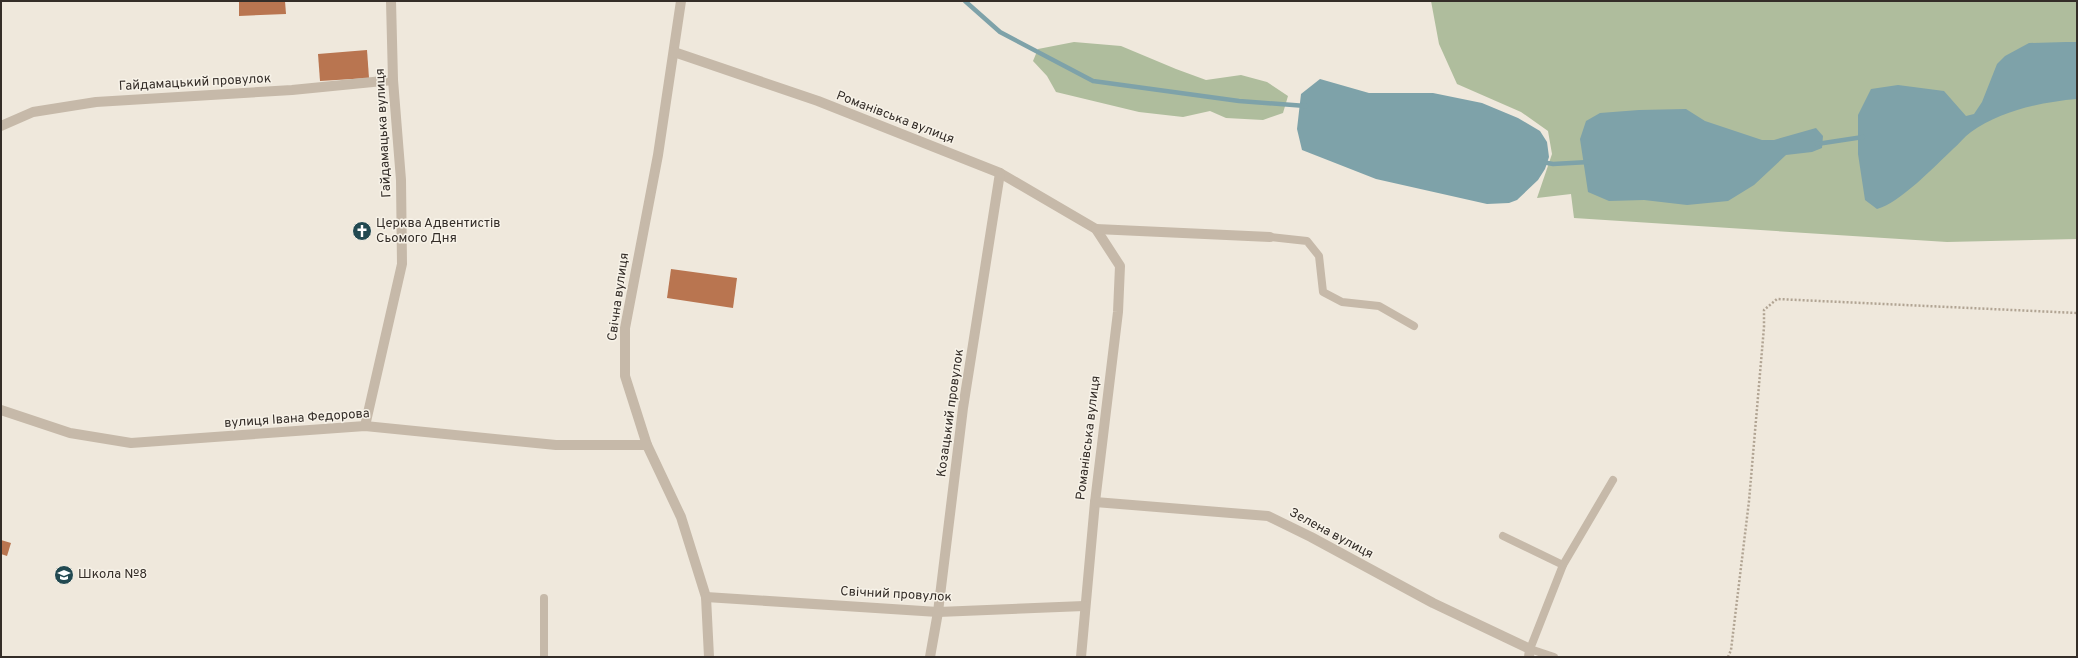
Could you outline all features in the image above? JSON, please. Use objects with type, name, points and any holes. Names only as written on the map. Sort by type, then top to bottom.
[{"type":"street","name":"Гайдамацька вулиця","points":[[365,426],[402,264],[401,180],[393,80],[391,1]]},
{"type":"street","name":"Свічна вулиця","points":[[681,1],[658,155],[625,328],[625,376],[647,445],[681,517],[706,597],[709,657]]},
{"type":"street","name":"Романівська вулиця","points":[[674,52],[818,102],[1000,172],[1096,229],[1120,266],[1118,312],[1095,502],[1084,606],[1081,657]]},
{"type":"street","name":"Гайдамацький провулок","points":[[1,126],[33,112],[96,102],[292,90],[393,80]]},
{"type":"street","name":"Козацький провулок","points":[[930,657],[938,612],[963,408],[1000,172]]},
{"type":"street","name":"Романівська вулиця","points":[[1096,229],[1270,237]]},
{"type":"street","name":"вулиця Івана Федорова","points":[[1,410],[70,433],[131,443],[365,426],[556,445],[647,445]]},
{"type":"street","name":"Зелена вулиця","points":[[1095,502],[1188,508],[1268,516],[1311,537],[1529,653]]},
{"type":"street","name":"Свічний провулок","points":[[706,597],[938,612],[1084,606]]},
{"type":"lane","points":[[1270,237],[1307,241],[1319,256],[1323,292],[1342,302],[1379,306],[1414,326]]},
{"type":"lane","points":[[1554,657],[1529,653],[1563,565],[1613,480]]},
{"type":"lane","points":[[1503,536],[1563,565]]},
{"type":"lane","points":[[544,598],[544,657]]},
{"type":"path","points":[[1728,657],[1749,501],[1764,327],[1764,310],[1777,299],[2077,313]]},
{"type":"green space","points":[[1431,1],[2077,1],[2077,239],[1947,242],[1574,218],[1571,194],[1537,198],[1552,154],[1548,131],[1521,112],[1457,84],[1439,44]]},
{"type":"green space","points":[[1074,42],[1121,46],[1206,80],[1241,75],[1267,82],[1288,96],[1283,113],[1263,120],[1226,118],[1210,111],[1183,117],[1139,112],[1056,92],[1047,76],[1033,61],[1038,49]]},
{"type":"water","points":[[2077,42],[2077,99],[2036,105],[1995,118],[1968,134],[1927,174],[1896,199],[1877,209],[1865,200],[1858,154],[1858,115],[1871,89],[1898,85],[1944,91],[1966,116],[1974,114],[1982,102],[1997,64],[2005,56],[2029,43]]},
{"type":"water","points":[[1320,79],[1369,93],[1433,93],[1482,103],[1518,118],[1540,131],[1547,142],[1549,157],[1545,169],[1538,180],[1517,200],[1509,203],[1487,204],[1376,179],[1302,150],[1297,129],[1301,94]]},
{"type":"water","points":[[1686,109],[1705,121],[1762,140],[1774,140],[1816,128],[1823,136],[1822,148],[1812,152],[1786,155],[1754,185],[1728,201],[1687,205],[1644,200],[1609,201],[1588,192],[1580,139],[1586,121],[1600,113]]},
{"type":"building","points":[[239,1],[285,1],[286,14],[239,16]]},
{"type":"building","points":[[367,50],[369,78],[320,81],[318,54]]},
{"type":"building","points":[[671,269],[737,278],[733,308],[667,298]]},
{"type":"building","points":[[1,540],[11,543],[7,556],[1,554]]},
{"type":"waterway","points":[[965,1],[1000,32],[1093,81],[1239,101],[1306,106]]},
{"type":"waterway","points":[[1817,144],[1863,137]]},
{"type":"waterway","points":[[1542,162],[1553,164],[1589,162]]},
{"type":"place","name":"Церква Адвентистiв Сьомого Дня","points":[[362,231]]},
{"type":"place","name":"Школа №8","points":[[64,575]]}]
